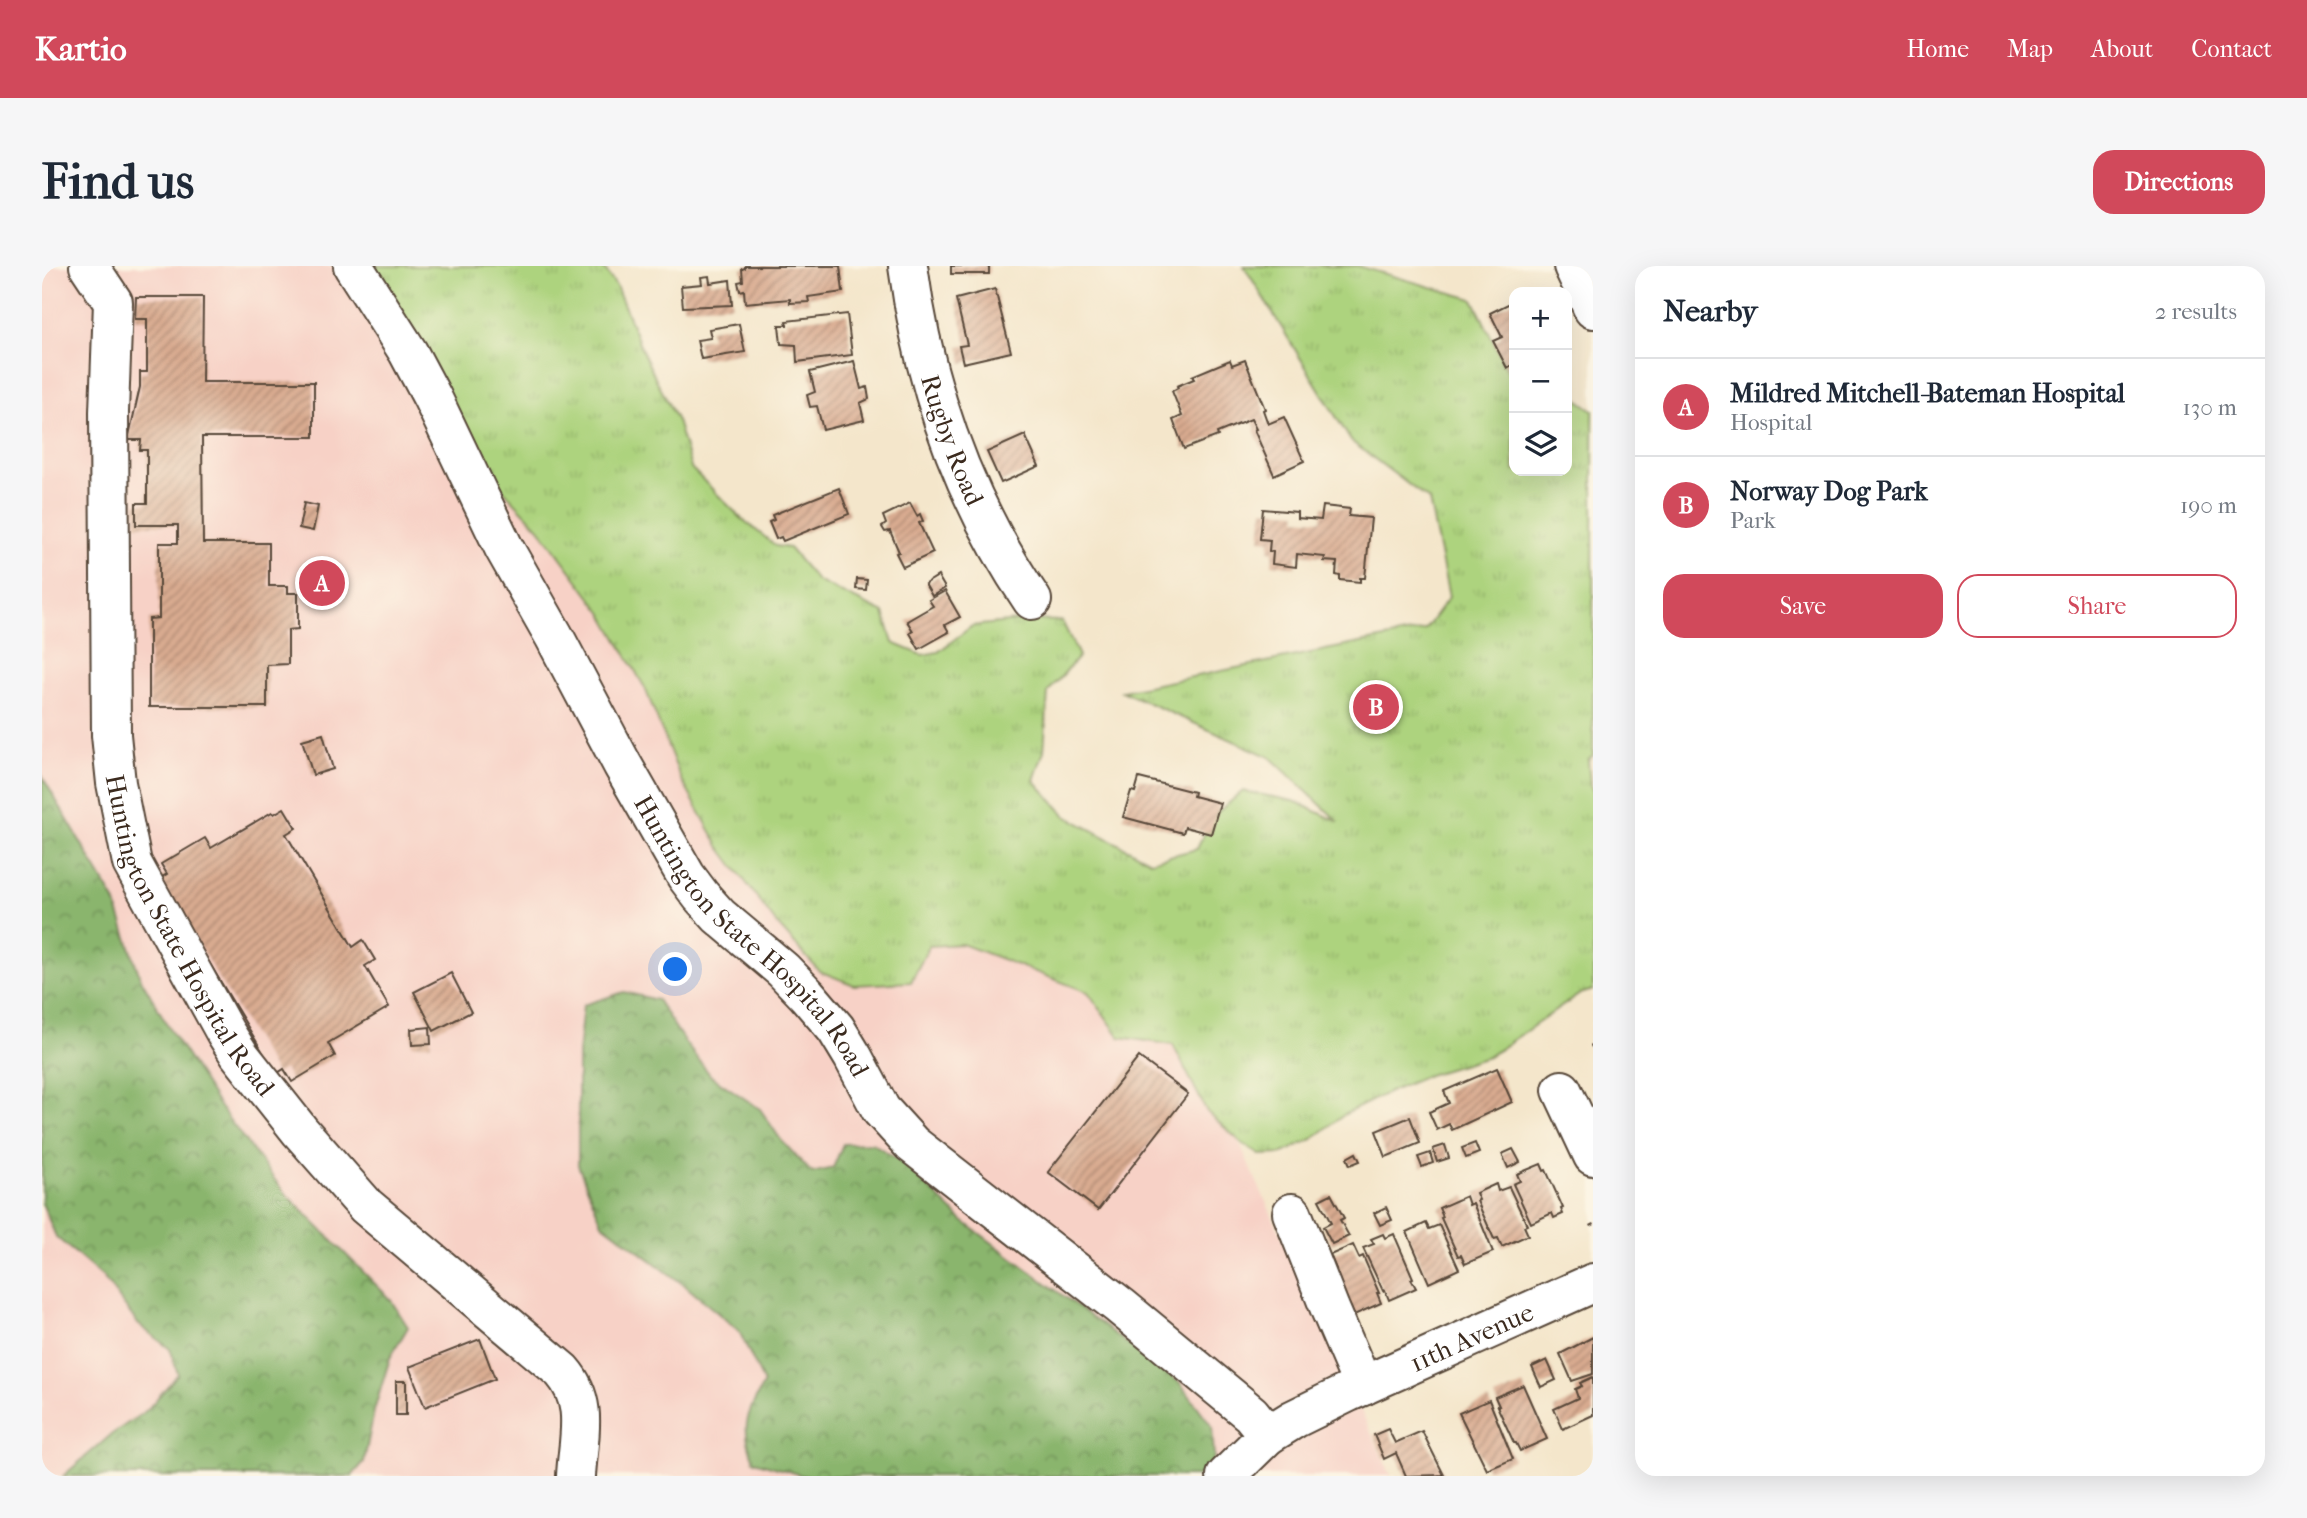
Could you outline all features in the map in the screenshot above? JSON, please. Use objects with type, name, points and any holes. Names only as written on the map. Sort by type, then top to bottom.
[{"type":"street","name":"Huntington State Hospital Road","points":[[89,266],[113,302],[109,412],[111,735],[116,783],[132,863],[225,1032],[300,1130],[366,1206],[573,1383],[579,1399],[580,1416],[576,1476]]},
{"type":"street","name":"Huntington State Hospital Road","points":[[353,266],[408,352],[504,548],[622,764],[686,876],[701,896],[719,916],[783,970],[807,995],[836,1030],[881,1110],[912,1144],[1017,1223],[1215,1382],[1251,1414],[1268,1435]]},
{"type":"street","name":"Rugby Road","points":[[908,266],[915,316],[940,415],[982,516],[1008,565],[1032,600]]},
{"type":"street","points":[[1573,266],[1593,309]]},
{"type":"street","points":[[1562,1090],[1593,1156]]},
{"type":"street","points":[[1292,1213],[1330,1308],[1356,1389]]},
{"type":"street","name":"11th Avenue","points":[[1268,1435],[1294,1419],[1356,1389],[1593,1283]]},
{"type":"street","points":[[1226,1476],[1268,1435]]},
{"type":"shaded area","points":[[42,266],[417,266],[918,900],[1131,906],[1391,1476],[42,1476]]},
{"type":"green space","points":[[371,266],[602,266],[616,286],[644,355],[677,421],[691,468],[741,518],[776,546],[789,548],[817,581],[884,613],[893,643],[922,655],[938,652],[972,626],[1026,620],[1062,621],[1079,656],[1048,692],[1044,751],[1034,780],[1066,816],[1150,861],[1197,849],[1212,817],[1243,791],[1294,801],[1339,822],[1270,757],[1122,691],[1425,630],[1449,597],[1429,500],[1351,441],[1244,266],[1358,266],[1473,299],[1509,374],[1509,476],[1572,476],[1572,400],[1577,399],[1593,410],[1593,755],[1588,760],[1590,786],[1593,791],[1593,990],[1580,994],[1488,1057],[1428,1075],[1389,1092],[1345,1114],[1311,1140],[1281,1154],[1260,1155],[1207,1112],[1173,1045],[1120,1037],[1088,992],[962,944],[929,946],[911,982],[854,985],[819,971],[776,923],[719,846],[681,779],[645,688],[603,614],[539,528],[486,472]]},
{"type":"green space","points":[[42,776],[115,901],[140,977],[219,1106],[284,1192],[390,1299],[408,1327],[390,1358],[374,1411],[364,1462],[352,1476],[63,1476],[112,1434],[147,1410],[178,1374],[170,1349],[138,1324],[103,1277],[56,1237],[42,1203]]},
{"type":"green space","points":[[624,992],[657,1000],[711,1076],[760,1109],[781,1140],[812,1173],[833,1168],[843,1144],[872,1143],[902,1162],[963,1221],[1180,1383],[1212,1426],[1214,1456],[1209,1476],[804,1476],[754,1461],[747,1438],[747,1421],[764,1383],[739,1331],[688,1288],[602,1223],[578,1165],[578,1054],[583,1005]]},
{"type":"building","points":[[745,266],[840,266],[843,292],[808,297],[809,302],[790,303],[790,299],[745,303],[744,290],[740,291],[738,282],[743,281],[742,269]]},
{"type":"building","points":[[951,266],[989,266],[989,274],[951,274]]},
{"type":"building","points":[[709,276],[710,283],[730,280],[732,305],[683,307],[681,286],[702,284],[701,277]]},
{"type":"building","points":[[995,289],[1011,352],[963,363],[959,346],[967,345],[956,299]]},
{"type":"building","points":[[136,297],[203,297],[202,382],[314,382],[314,437],[202,437],[203,543],[269,543],[269,586],[288,586],[288,593],[298,593],[298,629],[288,630],[288,664],[267,665],[267,707],[149,707],[149,619],[159,618],[159,543],[178,543],[178,525],[136,525],[136,503],[147,503],[147,450],[140,450],[141,440],[128,440],[140,387],[140,372],[147,372],[147,319],[135,319]]},
{"type":"building","points":[[1509,304],[1507,368],[1493,341],[1502,337],[1490,313]]},
{"type":"building","points":[[847,314],[852,355],[797,362],[796,345],[781,344],[779,325],[787,325],[786,321]]},
{"type":"building","points":[[739,324],[745,352],[701,359],[697,340],[711,338],[709,329]]},
{"type":"building","points":[[1230,360],[1232,365],[1245,360],[1265,409],[1263,410],[1268,424],[1284,417],[1304,461],[1274,475],[1251,419],[1184,449],[1173,420],[1182,416],[1172,391],[1194,379],[1192,376]]},
{"type":"building","points":[[854,361],[861,389],[867,387],[869,399],[860,403],[864,420],[823,430],[817,406],[810,407],[807,395],[815,392],[810,372]]},
{"type":"building","points":[[1025,435],[1039,466],[1001,483],[987,452]]},
{"type":"building","points":[[839,488],[849,514],[783,541],[781,537],[776,539],[769,522],[774,520],[772,515]]},
{"type":"building","points":[[304,503],[318,506],[313,531],[299,528]]},
{"type":"building","points":[[910,503],[917,516],[920,514],[923,521],[919,523],[933,553],[903,567],[890,531],[885,532],[882,527],[886,524],[883,516]]},
{"type":"building","points":[[1323,506],[1350,509],[1349,516],[1371,518],[1365,578],[1360,578],[1360,582],[1340,580],[1340,576],[1336,575],[1337,562],[1324,561],[1325,557],[1297,554],[1296,567],[1272,564],[1270,540],[1260,539],[1263,509],[1297,512],[1297,518],[1321,520]]},
{"type":"building","points":[[938,576],[945,588],[932,596],[925,584]]},
{"type":"building","points":[[857,579],[867,580],[866,590],[856,589]]},
{"type":"building","points":[[945,591],[960,617],[945,625],[949,632],[919,649],[907,621],[933,606],[929,600]]},
{"type":"building","points":[[323,734],[333,769],[313,775],[302,740]]},
{"type":"building","points":[[1139,778],[1194,792],[1193,796],[1220,803],[1211,834],[1185,827],[1183,833],[1123,817],[1131,791],[1135,792]]},
{"type":"building","points":[[284,808],[296,828],[286,834],[353,947],[363,940],[375,960],[365,966],[389,1007],[328,1043],[335,1056],[292,1082],[284,1069],[276,1074],[159,879],[167,874],[161,864],[205,838],[211,848],[272,812],[274,814]]},
{"type":"building","points":[[451,973],[471,1012],[434,1031],[414,992]]},
{"type":"building","points":[[430,1027],[431,1044],[412,1045],[411,1029]]},
{"type":"building","points":[[1139,1057],[1188,1094],[1098,1210],[1048,1172]]},
{"type":"building","points":[[1497,1068],[1512,1102],[1452,1130],[1449,1124],[1437,1130],[1429,1112],[1449,1103],[1444,1091]]},
{"type":"building","points":[[1410,1117],[1420,1143],[1386,1157],[1376,1131]]},
{"type":"building","points":[[1475,1143],[1479,1153],[1466,1158],[1462,1148]]},
{"type":"building","points":[[1445,1145],[1449,1158],[1437,1162],[1433,1149]]},
{"type":"building","points":[[1513,1149],[1520,1162],[1508,1168],[1502,1154]]},
{"type":"building","points":[[1356,1153],[1360,1161],[1350,1165],[1347,1158]]},
{"type":"building","points":[[1430,1153],[1433,1163],[1422,1167],[1418,1157]]},
{"type":"building","points":[[1541,1164],[1563,1208],[1563,1214],[1554,1218],[1552,1213],[1531,1223],[1513,1184],[1520,1181],[1517,1174]]},
{"type":"building","points":[[1496,1184],[1498,1191],[1509,1187],[1527,1225],[1524,1226],[1528,1235],[1502,1247],[1498,1238],[1494,1239],[1476,1193]]},
{"type":"building","points":[[1331,1194],[1344,1218],[1340,1220],[1349,1236],[1332,1244],[1323,1227],[1331,1223],[1319,1200]]},
{"type":"building","points":[[1466,1196],[1469,1205],[1473,1203],[1493,1252],[1465,1264],[1461,1255],[1458,1256],[1439,1208]]},
{"type":"building","points":[[1386,1207],[1392,1220],[1380,1225],[1374,1213]]},
{"type":"building","points":[[1426,1223],[1429,1229],[1439,1225],[1459,1269],[1429,1283],[1407,1232]]},
{"type":"building","points":[[1383,1234],[1385,1238],[1394,1234],[1416,1288],[1389,1300],[1363,1248],[1374,1244],[1371,1239]]},
{"type":"building","points":[[1353,1245],[1359,1258],[1363,1256],[1381,1303],[1354,1315],[1350,1306],[1347,1307],[1331,1270],[1336,1269],[1330,1255]]},
{"type":"building","points":[[1593,1337],[1593,1374],[1572,1381],[1560,1354]]},
{"type":"building","points":[[480,1339],[495,1379],[425,1407],[409,1367]]},
{"type":"building","points":[[1547,1360],[1556,1380],[1541,1387],[1532,1367]]},
{"type":"building","points":[[1593,1377],[1593,1415],[1563,1429],[1554,1409],[1578,1398],[1575,1389],[1582,1386],[1580,1383]]},
{"type":"building","points":[[396,1381],[406,1381],[406,1415],[396,1415]]},
{"type":"building","points":[[1523,1385],[1547,1439],[1520,1451],[1495,1397]]},
{"type":"building","points":[[1489,1400],[1513,1459],[1487,1470],[1459,1413]]},
{"type":"building","points":[[1388,1429],[1395,1443],[1422,1431],[1444,1475],[1406,1476],[1396,1453],[1384,1459],[1374,1435]]},
{"type":"place","name":"Mildred Mitchell-Bateman Hospital","points":[[322,583]]},
{"type":"place","name":"Norway Dog Park","points":[[1376,707]]}]
